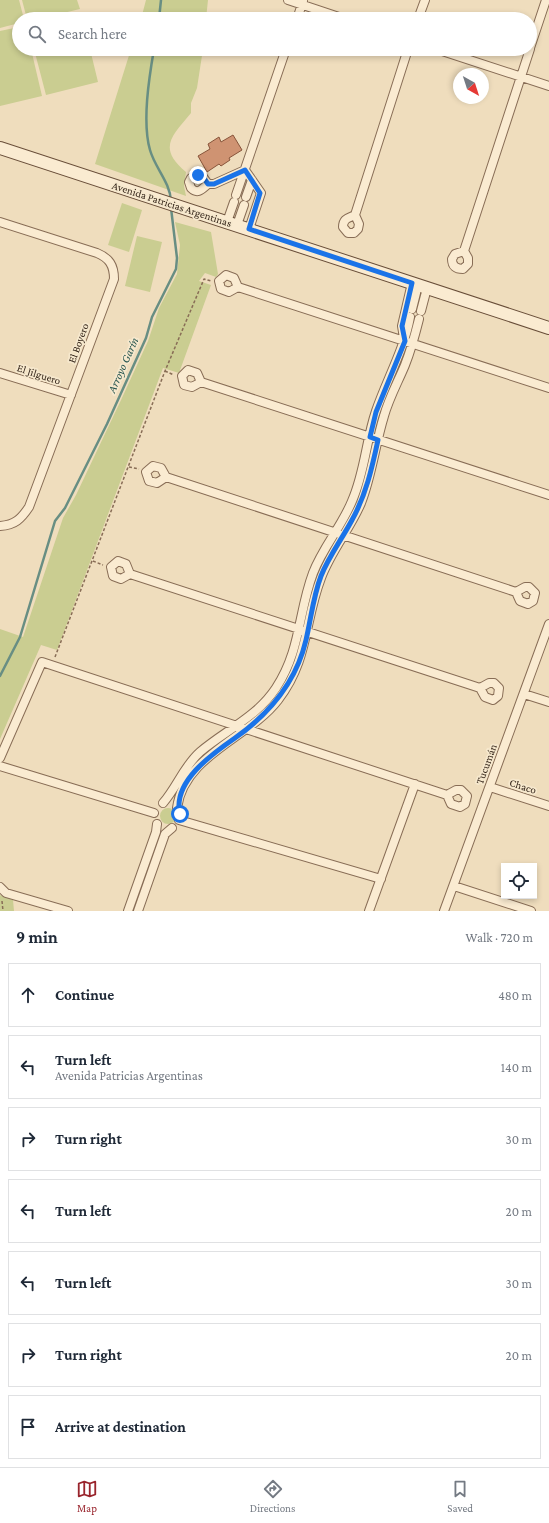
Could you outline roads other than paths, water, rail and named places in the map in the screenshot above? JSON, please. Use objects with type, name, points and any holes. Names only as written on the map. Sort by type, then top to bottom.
[{"type":"street","points":[[288,0],[302,2],[327,12]]},
{"type":"street","points":[[421,12],[425,0]]},
{"type":"street","points":[[537,28],[546,0]]},
{"type":"street","points":[[299,12],[302,2]]},
{"type":"street","points":[[232,224],[235,199],[284,56]]},
{"type":"street","points":[[355,215],[406,56]]},
{"type":"street","points":[[457,56],[549,86]]},
{"type":"street","points":[[464,251],[528,56]]},
{"type":"street","name":"Avenida Patricias Argentinas","points":[[0,148],[549,328]]},
{"type":"street","points":[[245,170],[260,193],[249,229]]},
{"type":"street","points":[[208,184],[214,184],[245,170]]},
{"type":"street","points":[[232,224],[245,201],[252,180]]},
{"type":"street","name":"El Boyero","points":[[0,222],[97,253],[107,258],[114,271],[114,279],[29,507],[23,517],[16,523],[0,526]]},
{"type":"street","points":[[238,287],[236,281],[230,275],[222,276],[219,284],[221,289],[225,292],[229,292],[238,287],[549,388]]},
{"type":"street","points":[[409,342],[411,313],[419,285]]},
{"type":"street","points":[[128,911],[156,832],[157,824],[154,813],[163,803],[192,760],[205,748],[255,712],[276,688],[294,652],[305,598],[314,572],[339,534],[352,520],[367,488],[376,412],[420,315],[419,285]]},
{"type":"street","points":[[409,342],[402,326],[419,285]]},
{"type":"street","name":"El Jilguero","points":[[0,372],[71,396]]},
{"type":"street","points":[[201,382],[549,495]]},
{"type":"street","points":[[166,478],[516,592]]},
{"type":"street","points":[[177,808],[181,793],[194,771],[210,756],[259,720],[285,690],[302,655],[317,587],[339,534]]},
{"type":"street","points":[[130,574],[126,564],[122,562],[114,563],[111,567],[113,576],[117,578],[130,574],[300,628],[480,688]]},
{"type":"street","name":"Tucumán","points":[[444,911],[549,624]]},
{"type":"street","points":[[0,758],[42,662],[447,795]]},
{"type":"street","points":[[524,694],[549,702]]},
{"type":"street","points":[[0,766],[154,813]]},
{"type":"street","points":[[370,911],[415,784]]},
{"type":"street","name":"Chaco","points":[[490,787],[549,806]]},
{"type":"street","points":[[138,911],[165,834],[179,820],[180,814],[177,808],[173,804],[163,803]]},
{"type":"street","points":[[179,820],[381,879]]},
{"type":"street","points":[[157,824],[162,828],[172,828]]},
{"type":"street","points":[[454,886],[532,911]]},
{"type":"street","points":[[0,887],[6,893],[68,911]]},
{"type":"waterway","name":"Arroyo Garín","points":[[160,12],[161,0]]},
{"type":"waterway","name":"Arroyo Garín","points":[[153,56],[146,113],[148,139],[152,157],[165,181],[171,201]]},
{"type":"waterway","name":"Arroyo Garín","points":[[0,676],[20,637],[55,521],[65,508],[107,424],[146,338],[152,317],[176,269],[177,258],[171,208]]}]
